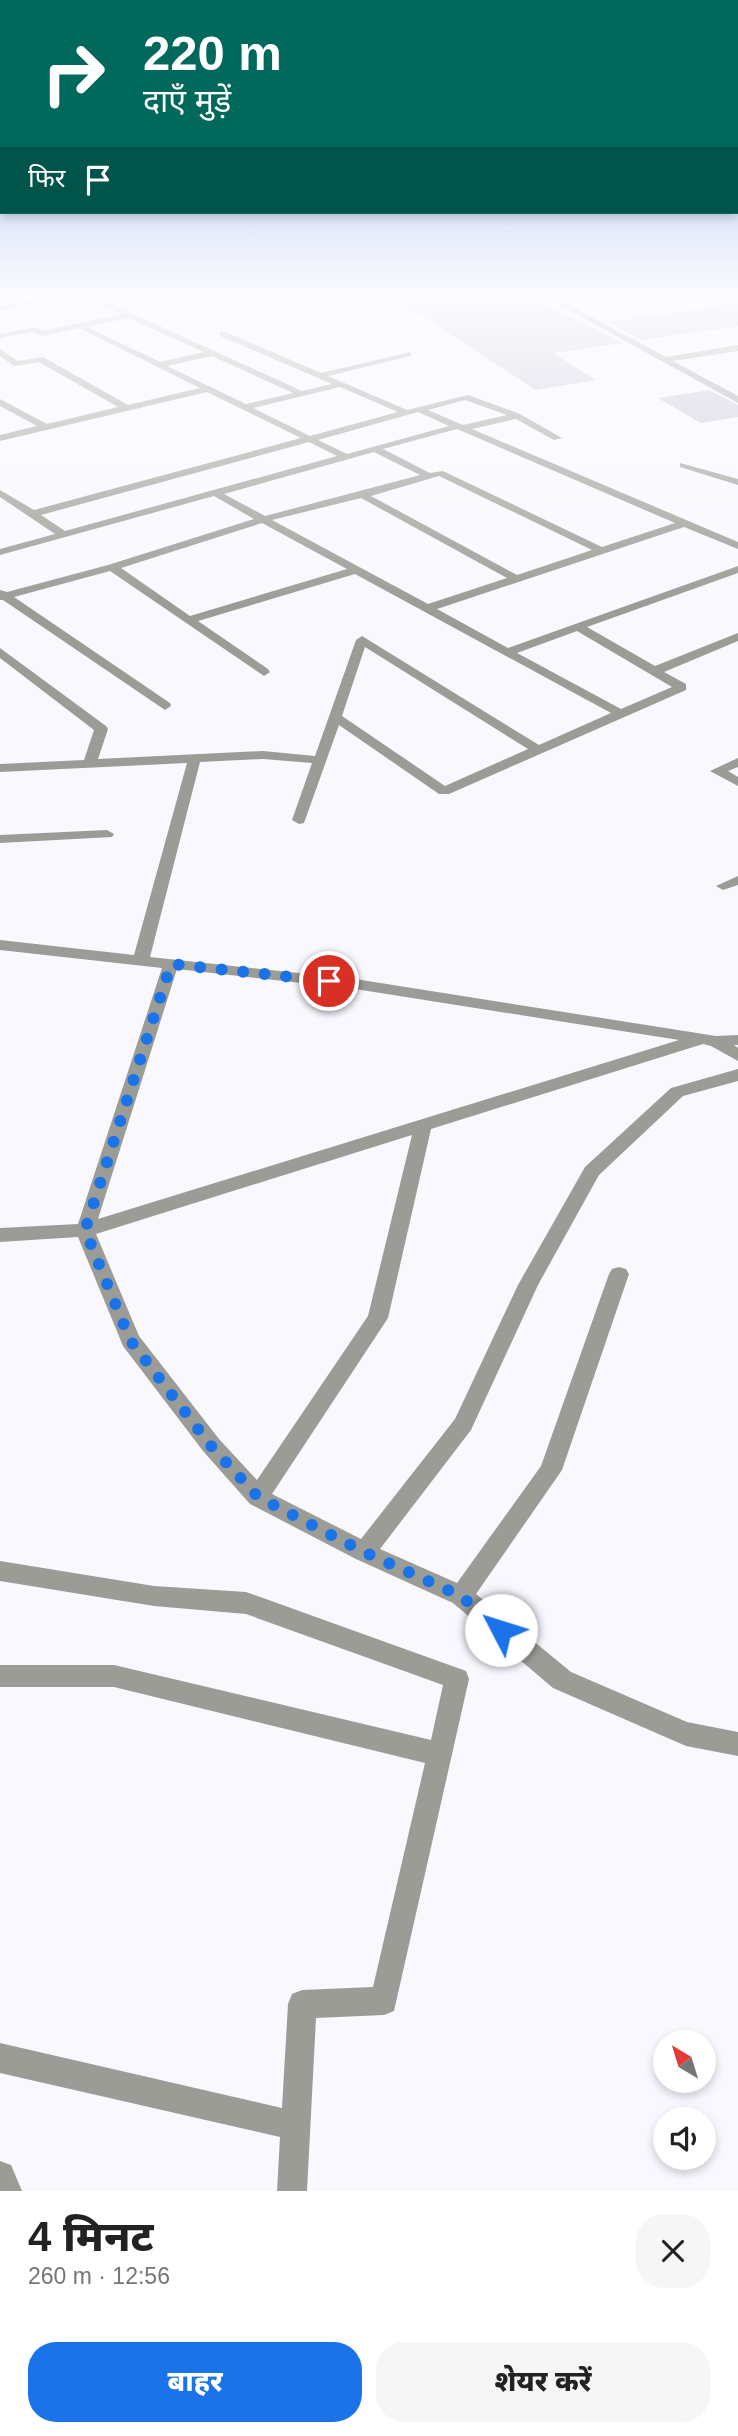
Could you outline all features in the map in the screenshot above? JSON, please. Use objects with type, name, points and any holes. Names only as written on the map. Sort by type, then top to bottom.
[{"type":"street","points":[[112,400],[126,408]]},
{"type":"street","points":[[0,438],[159,400]]},
{"type":"street","points":[[231,400],[346,457]]},
{"type":"street","points":[[245,407],[275,400]]},
{"type":"street","points":[[379,400],[407,413]]},
{"type":"street","points":[[32,514],[454,400]]},
{"type":"street","points":[[474,400],[517,416],[557,438]]},
{"type":"street","points":[[0,402],[46,427]]},
{"type":"street","points":[[420,410],[738,546]]},
{"type":"street","points":[[0,552],[375,449],[517,416]]},
{"type":"street","points":[[375,449],[429,476]]},
{"type":"street","points":[[683,466],[738,482]]},
{"type":"street","points":[[2,595],[112,567],[264,519],[440,473],[601,551]]},
{"type":"street","points":[[0,493],[63,534]]},
{"type":"street","points":[[215,493],[621,714]]},
{"type":"street","points":[[362,495],[517,579]]},
{"type":"street","points":[[428,608],[684,523]]},
{"type":"street","points":[[112,567],[264,672]]},
{"type":"street","points":[[508,652],[738,569]]},
{"type":"street","points":[[189,620],[357,570]]},
{"type":"street","points":[[2,595],[165,706]]},
{"type":"street","points":[[335,717],[444,791],[682,687],[578,626]]},
{"type":"street","points":[[654,671],[738,637]]},
{"type":"street","points":[[299,821],[362,640],[538,750]]},
{"type":"street","points":[[0,652],[101,729],[90,763]]},
{"type":"street","points":[[0,768],[263,755],[320,760]]},
{"type":"street","points":[[141,960],[195,757]]},
{"type":"street","points":[[738,762],[717,771],[738,782]]},
{"type":"street","points":[[0,839],[107,834]]},
{"type":"street","points":[[723,886],[738,880]]},
{"type":"street","points":[[0,945],[355,984],[710,1040],[738,1040]]},
{"type":"street","points":[[171,964],[85,1230],[130,1340],[211,1446],[258,1497],[364,1552],[461,1596],[562,1680],[685,1734],[738,1744]]},
{"type":"street","points":[[0,1235],[85,1230],[423,1125],[710,1040],[738,1056]]},
{"type":"street","points":[[364,1552],[463,1424],[528,1285],[592,1171],[677,1092],[738,1075]]},
{"type":"street","points":[[258,1497],[378,1318],[423,1125]]},
{"type":"street","points":[[461,1596],[551,1470],[619,1274]]},
{"type":"street","points":[[0,1571],[154,1596],[246,1603],[457,1679],[384,2001],[302,2004],[292,2191]]},
{"type":"street","points":[[0,1676],[114,1676],[440,1754]]},
{"type":"street","points":[[0,2058],[296,2126]]},
{"type":"street","points":[[0,2176],[7,2191]]},
{"type":"building","points":[[662,400],[729,400],[738,405],[738,417],[701,423]]},
{"type":"route","points":[[329,981],[171,964],[85,1230],[130,1340],[211,1446],[258,1497],[364,1552],[461,1596],[501,1630]]}]
